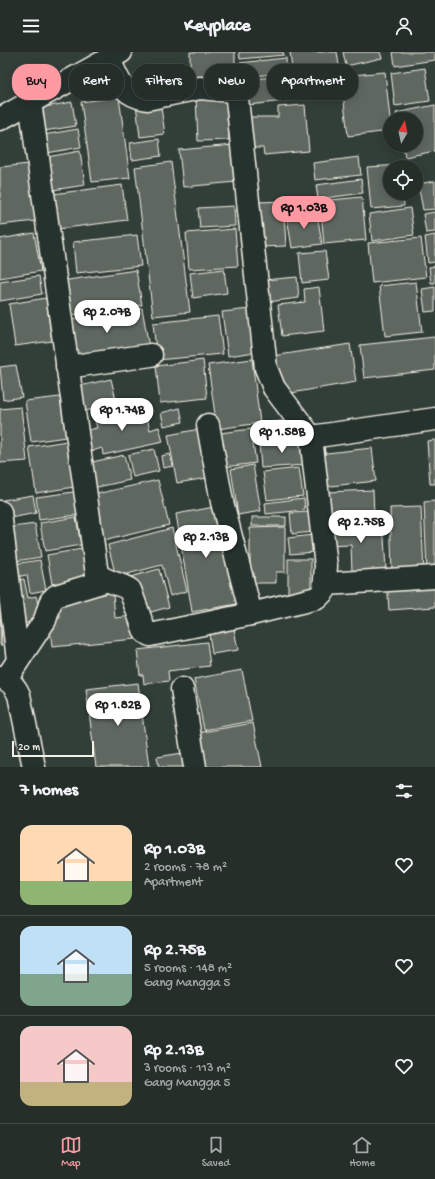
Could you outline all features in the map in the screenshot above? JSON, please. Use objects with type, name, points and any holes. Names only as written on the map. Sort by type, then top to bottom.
[{"type":"street","points":[[0,119],[30,102],[115,55],[124,90],[138,98],[147,99],[200,88],[232,91],[237,99],[266,368],[274,388],[311,438],[326,566],[326,584],[324,592],[317,598],[251,614],[150,635],[145,632],[130,590],[126,587],[105,581],[97,574],[94,563],[30,102]]},
{"type":"street","points":[[67,367],[151,355]]},
{"type":"street","points":[[311,438],[435,419]]},
{"type":"street","points":[[208,425],[222,502],[251,614]]},
{"type":"street","points":[[0,512],[18,660]]},
{"type":"street","points":[[326,584],[435,577]]},
{"type":"street","points":[[34,767],[19,695],[15,686],[3,678],[18,660],[45,620],[51,601],[56,596],[105,581]]},
{"type":"street","points":[[182,690],[195,767]]},
{"type":"building","points":[[190,52],[235,52],[235,64],[204,64],[204,85],[196,85],[196,64],[190,64]]},
{"type":"building","points":[[239,52],[283,52],[284,55],[240,59]]},
{"type":"building","points":[[290,52],[337,52],[339,64],[291,64]]},
{"type":"building","points":[[343,52],[380,52],[382,58],[355,64],[346,64]]},
{"type":"building","points":[[393,52],[435,52],[435,60],[395,66]]},
{"type":"building","points":[[286,58],[286,64],[267,64],[267,75],[259,76],[259,64],[239,63]]},
{"type":"building","points":[[425,68],[430,101],[395,106],[391,73]]},
{"type":"building","points":[[385,72],[389,112],[383,112],[383,132],[348,136],[344,100],[358,100],[358,74]]},
{"type":"building","points":[[259,78],[267,78],[267,100],[294,100],[248,105],[247,100],[259,100]]},
{"type":"building","points":[[196,97],[204,97],[204,100],[227,100],[229,140],[198,141]]},
{"type":"building","points":[[96,100],[119,100],[130,178],[92,182],[81,102]]},
{"type":"building","points":[[160,101],[165,134],[140,137],[136,104]]},
{"type":"building","points":[[72,102],[76,126],[44,131],[39,108]]},
{"type":"building","points":[[305,105],[309,151],[264,155],[263,148],[250,148],[250,117],[278,117],[278,107]]},
{"type":"building","points":[[435,105],[435,151],[405,157],[404,152],[423,152],[423,112],[401,112]]},
{"type":"building","points":[[78,129],[81,147],[47,153],[43,135]]},
{"type":"building","points":[[159,139],[161,156],[132,160],[130,143]]},
{"type":"building","points":[[233,145],[236,182],[183,187],[179,150]]},
{"type":"building","points":[[80,151],[85,185],[53,190],[47,157]]},
{"type":"building","points":[[359,157],[361,175],[315,180],[313,163]]},
{"type":"building","points":[[171,162],[190,312],[153,316],[135,167]]},
{"type":"building","points":[[29,164],[36,221],[0,225],[0,167]]},
{"type":"building","points":[[383,166],[383,200],[404,200],[404,206],[371,209],[367,167]]},
{"type":"building","points":[[361,179],[363,193],[318,199],[316,185]]},
{"type":"building","points":[[435,181],[435,209],[423,210],[421,200],[423,200],[423,183]]},
{"type":"building","points":[[122,185],[127,220],[58,229],[53,194]]},
{"type":"building","points":[[362,197],[366,240],[324,244],[320,201]]},
{"type":"building","points":[[308,200],[308,212],[284,213],[286,246],[261,247],[259,202]]},
{"type":"building","points":[[234,206],[235,226],[200,228],[198,208]]},
{"type":"building","points":[[410,208],[414,235],[372,241],[369,214]]},
{"type":"building","points":[[435,212],[435,232],[426,233],[423,214]]},
{"type":"building","points":[[317,213],[322,244],[292,248],[287,217]]},
{"type":"building","points":[[235,229],[238,266],[189,269],[186,233]]},
{"type":"building","points":[[34,233],[41,271],[0,278],[0,239]]},
{"type":"building","points":[[137,235],[141,266],[76,273],[73,242]]},
{"type":"building","points":[[435,235],[435,262],[428,263],[425,237]]},
{"type":"building","points":[[421,238],[426,277],[372,283],[368,243]]},
{"type":"building","points":[[325,251],[329,280],[302,283],[299,253]]},
{"type":"building","points":[[435,266],[435,283],[431,283],[429,267]]},
{"type":"building","points":[[224,269],[227,293],[193,298],[190,273]]},
{"type":"building","points":[[136,270],[142,305],[66,316],[61,281]]},
{"type":"building","points":[[39,276],[42,294],[0,301],[0,282]]},
{"type":"building","points":[[297,277],[299,298],[267,302],[264,280]]},
{"type":"building","points":[[416,282],[422,332],[385,336],[379,286]]},
{"type":"building","points":[[319,287],[324,331],[282,336],[278,305],[305,302],[304,289]]},
{"type":"building","points":[[435,287],[435,311],[425,312],[422,289]]},
{"type":"building","points":[[46,298],[52,341],[15,346],[9,304]]},
{"type":"building","points":[[142,308],[149,347],[72,361],[65,321]]},
{"type":"building","points":[[250,309],[255,352],[228,356],[222,312]]},
{"type":"building","points":[[218,316],[223,354],[157,360],[153,323]]},
{"type":"building","points":[[435,337],[435,370],[364,378],[360,345]]},
{"type":"building","points":[[350,344],[356,382],[279,395],[273,356]]},
{"type":"building","points":[[252,359],[260,423],[217,429],[208,365]]},
{"type":"building","points":[[203,360],[207,398],[160,403],[156,366]]},
{"type":"building","points":[[16,365],[22,397],[3,400],[0,367]]},
{"type":"building","points":[[111,379],[117,404],[76,413],[71,388]]},
{"type":"building","points":[[60,397],[66,437],[31,442],[25,401]]},
{"type":"building","points":[[144,406],[150,430],[159,427],[163,442],[103,455],[102,448],[89,452],[84,431],[97,428],[94,417]]},
{"type":"building","points":[[21,407],[27,461],[0,463],[0,409]]},
{"type":"building","points":[[180,408],[183,422],[164,426],[161,413]]},
{"type":"building","points":[[282,421],[283,434],[265,436],[264,423]]},
{"type":"building","points":[[205,428],[213,477],[177,483],[168,435]]},
{"type":"building","points":[[251,429],[256,463],[216,468],[212,434]]},
{"type":"building","points":[[304,439],[306,465],[261,468],[259,442]]},
{"type":"building","points":[[435,440],[435,484],[430,484],[427,441]]},
{"type":"building","points":[[67,441],[74,487],[36,493],[29,447]]},
{"type":"building","points":[[372,448],[376,481],[322,487],[318,454]]},
{"type":"building","points":[[154,449],[159,471],[133,477],[128,455]]},
{"type":"building","points":[[170,454],[173,466],[163,468],[161,456]]},
{"type":"building","points":[[124,455],[130,480],[88,489],[83,464]]},
{"type":"building","points":[[253,465],[261,511],[238,515],[231,469]]},
{"type":"building","points":[[299,468],[303,496],[267,500],[263,472]]},
{"type":"building","points":[[158,480],[169,525],[103,541],[92,495]]},
{"type":"building","points":[[373,490],[374,515],[328,517],[326,492]]},
{"type":"building","points":[[74,492],[77,515],[39,520],[36,497]]},
{"type":"building","points":[[33,495],[36,513],[6,519],[3,500]]},
{"type":"building","points":[[304,498],[305,510],[266,514],[265,503]]},
{"type":"building","points":[[435,501],[435,571],[427,572],[424,502]]},
{"type":"building","points":[[220,506],[237,604],[192,612],[176,514]]},
{"type":"building","points":[[421,507],[424,573],[392,574],[390,508]]},
{"type":"building","points":[[312,512],[313,532],[292,534],[290,513]]},
{"type":"building","points":[[76,517],[81,545],[45,551],[40,523]]},
{"type":"building","points":[[252,517],[286,517],[286,526],[252,526]]},
{"type":"building","points":[[383,522],[386,570],[352,572],[351,545],[327,546],[326,525]]},
{"type":"building","points":[[35,524],[41,557],[10,562],[5,528]]},
{"type":"building","points":[[285,527],[285,572],[276,572],[276,583],[254,583],[254,573],[250,572],[250,528]]},
{"type":"building","points":[[172,528],[187,591],[170,596],[162,565],[116,577],[108,545]]},
{"type":"building","points":[[313,535],[315,552],[290,554],[288,538]]},
{"type":"building","points":[[82,549],[86,578],[52,584],[47,555]]},
{"type":"building","points":[[288,559],[311,559],[311,596],[288,596]]},
{"type":"building","points":[[40,560],[46,590],[30,593],[27,575],[10,578],[7,565]]},
{"type":"building","points":[[159,569],[169,607],[140,615],[130,577]]},
{"type":"building","points":[[435,578],[435,607],[389,610],[387,581]]},
{"type":"building","points":[[24,579],[28,598],[36,596],[42,620],[21,624],[11,581]]},
{"type":"building","points":[[113,593],[115,618],[133,616],[135,639],[52,647],[49,619],[60,618],[59,598]]},
{"type":"building","points":[[0,609],[2,645],[0,645]]},
{"type":"building","points":[[233,623],[238,650],[212,654],[208,627]]},
{"type":"building","points":[[207,642],[210,666],[168,671],[169,681],[144,684],[143,675],[140,675],[137,650]]},
{"type":"building","points":[[242,670],[252,721],[204,730],[194,679]]},
{"type":"building","points":[[138,683],[149,767],[96,767],[86,689]]},
{"type":"building","points":[[253,723],[262,767],[204,767],[197,733]]},
{"type":"building","points":[[189,752],[191,767],[159,767],[157,757]]}]
